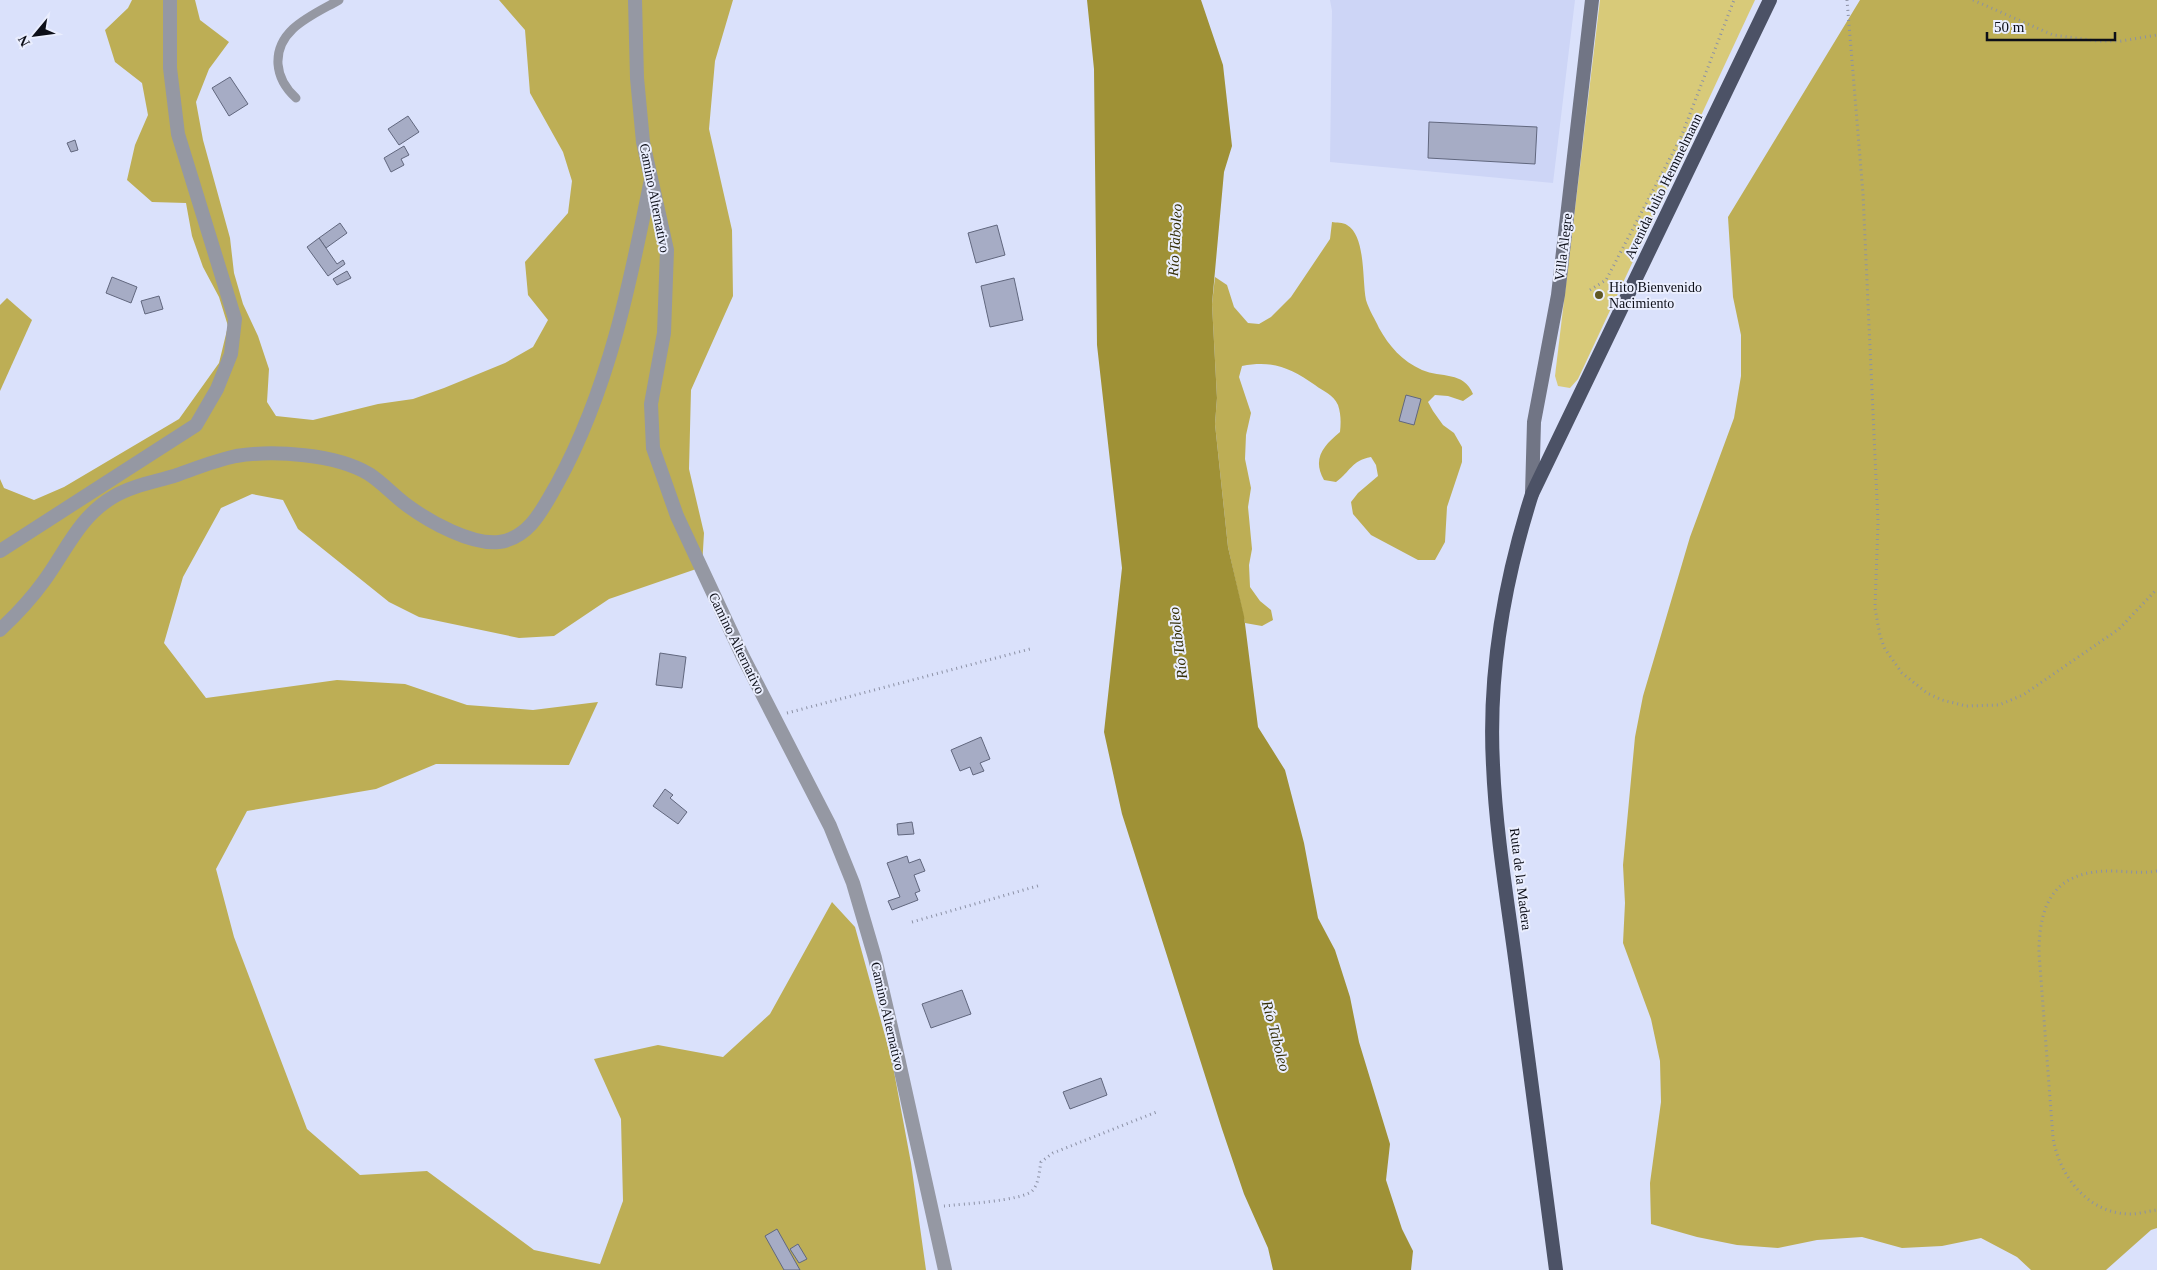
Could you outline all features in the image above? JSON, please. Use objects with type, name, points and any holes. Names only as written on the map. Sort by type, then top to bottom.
[{"type":"highway","name":"Avenida Julio Hemmelmann","points":[[1532,494],[1770,0]]},
{"type":"highway","name":"Ruta de la Madera","points":[[1532,494],[1512,564],[1498,635],[1492,722],[1493,765],[1496,808],[1556,1270]]},
{"type":"main road","name":"Villa Alegre","points":[[1532,494],[1534,422],[1558,296],[1592,0]]},
{"type":"street","points":[[0,551],[196,425],[217,389],[231,354],[235,319],[178,134],[170,68],[170,0]]},
{"type":"street","name":"Camino Alternativo","points":[[635,0],[638,87],[643,142],[667,250],[664,333],[651,404],[653,448],[677,516],[742,655],[830,826],[852,883],[877,968],[945,1270]]},
{"type":"street","points":[[0,630],[44,581],[83,522],[103,503],[128,490],[235,456],[287,455],[344,464],[368,474],[420,514],[453,531],[479,541],[490,542],[502,542],[522,534],[536,520],[556,486],[594,403],[618,329],[651,179]]},
{"type":"lane","points":[[296,98],[280,76],[278,58],[283,41],[294,27],[339,0]]},
{"type":"path","points":[[1590,290],[1606,280],[1681,137],[1734,0]]},
{"type":"path","points":[[1847,0],[1864,204],[1878,522],[1875,608],[1880,636],[1886,649],[1902,673],[1927,693],[1942,700],[1966,706],[1999,705],[2023,695],[2119,629],[2157,589]]},
{"type":"path","points":[[1973,0],[2053,35],[2098,41],[2121,41],[2157,35]]},
{"type":"path","points":[[775,718],[804,708],[843,700],[1030,649]]},
{"type":"path","points":[[2157,871],[2141,873],[2125,871],[2092,873],[2065,882],[2050,898],[2044,908],[2039,944],[2053,1138],[2060,1164],[2066,1176],[2084,1195],[2105,1208],[2130,1214],[2157,1210]]},
{"type":"path","points":[[912,922],[1041,885]]},
{"type":"path","points":[[931,1207],[982,1202],[1028,1193],[1036,1185],[1041,1162],[1053,1152],[1160,1111]]},
{"type":"shaded area","points":[[132,0],[195,0],[200,20],[229,42],[209,69],[196,102],[203,140],[230,238],[234,273],[243,304],[258,336],[269,369],[267,402],[276,416],[313,420],[378,404],[413,399],[505,363],[533,347],[548,320],[528,295],[525,262],[568,213],[572,181],[563,152],[530,93],[525,30],[499,0],[733,0],[715,61],[709,129],[732,230],[733,296],[691,390],[689,469],[704,533],[702,567],[609,599],[554,636],[519,638],[419,617],[389,602],[298,529],[283,500],[252,494],[221,508],[183,577],[164,643],[206,698],[337,680],[405,684],[467,705],[533,710],[598,702],[569,765],[436,764],[376,789],[247,811],[216,869],[234,937],[307,1129],[360,1175],[427,1171],[534,1250],[600,1264],[623,1201],[621,1119],[594,1059],[658,1045],[723,1057],[770,1014],[832,902],[855,927],[892,1061],[911,1163],[926,1270],[0,1270],[0,479],[4,488],[34,500],[64,487],[179,419],[219,363],[228,326],[219,297],[203,267],[192,236],[186,203],[152,202],[127,180],[135,145],[148,115],[142,83],[115,62],[105,30],[128,8]]},
{"type":"shaded area","points":[[1330,0],[1575,0],[1553,183],[1330,162],[1332,11]]},
{"type":"shaded area","points":[[1600,0],[1755,0],[1578,379],[1570,388],[1558,386],[1555,376]]},
{"type":"shaded area","points":[[1860,0],[2157,0],[2157,1228],[2151,1230],[2106,1270],[2031,1270],[2017,1257],[1981,1238],[1942,1246],[1902,1248],[1862,1237],[1817,1240],[1778,1248],[1737,1245],[1697,1237],[1651,1224],[1650,1183],[1661,1102],[1660,1061],[1651,1019],[1623,943],[1625,903],[1623,865],[1635,737],[1643,696],[1690,537],[1734,418],[1741,376],[1741,335],[1733,297],[1728,217]]},
{"type":"shaded area","points":[[1332,222],[1347,225],[1357,239],[1362,259],[1366,300],[1387,341],[1408,362],[1422,370],[1458,378],[1469,387],[1473,394],[1463,401],[1448,396],[1435,395],[1428,402],[1443,425],[1454,433],[1462,447],[1462,462],[1447,507],[1445,542],[1435,560],[1418,560],[1371,535],[1353,514],[1351,502],[1358,493],[1378,476],[1376,465],[1371,457],[1359,461],[1336,482],[1324,480],[1319,466],[1319,459],[1324,448],[1340,432],[1340,415],[1334,398],[1306,379],[1281,367],[1263,364],[1242,366],[1239,377],[1251,413],[1246,435],[1245,459],[1251,488],[1248,507],[1252,549],[1249,565],[1250,587],[1260,601],[1271,610],[1273,620],[1262,626],[1245,623],[1228,547],[1215,424],[1217,398],[1212,304],[1215,277],[1227,285],[1234,307],[1248,323],[1259,324],[1271,317],[1291,297],[1330,239]]},
{"type":"shaded area","points":[[7,298],[32,320],[0,391],[0,305]]},
{"type":"water","name":"Río Taboleo","points":[[1087,0],[1201,0],[1223,65],[1232,146],[1224,172],[1212,304],[1217,398],[1215,424],[1228,547],[1244,616],[1258,727],[1285,770],[1304,843],[1318,918],[1335,950],[1350,997],[1359,1042],[1390,1144],[1386,1180],[1402,1229],[1413,1251],[1411,1270],[1273,1270],[1268,1248],[1244,1194],[1222,1129],[1122,814],[1104,732],[1122,568],[1097,345],[1094,69]]},
{"type":"building","points":[[230,77],[248,104],[229,116],[212,88]]},
{"type":"building","points":[[408,116],[419,132],[399,145],[388,129]]},
{"type":"building","points":[[1429,122],[1537,127],[1535,164],[1428,158]]},
{"type":"building","points":[[75,140],[78,150],[71,152],[67,143]]},
{"type":"building","points":[[404,146],[409,155],[401,159],[404,165],[391,172],[384,158]]},
{"type":"building","points":[[340,223],[347,233],[326,248],[319,238]]},
{"type":"building","points":[[997,225],[1005,255],[976,263],[968,233]]},
{"type":"building","points":[[319,238],[337,264],[343,260],[345,264],[328,276],[307,247]]},
{"type":"building","points":[[347,271],[351,278],[337,285],[333,279]]},
{"type":"building","points":[[112,277],[137,287],[131,303],[106,293]]},
{"type":"building","points":[[1014,278],[1023,320],[990,327],[981,286]]},
{"type":"building","points":[[159,296],[163,309],[145,314],[141,301]]},
{"type":"building","points":[[1406,395],[1421,399],[1414,425],[1399,421]]},
{"type":"building","points":[[660,653],[686,657],[682,688],[656,685]]},
{"type":"building","points":[[981,737],[990,759],[980,763],[984,771],[973,775],[970,767],[960,771],[951,750]]},
{"type":"building","points":[[665,789],[673,795],[670,798],[687,812],[678,824],[653,806]]},
{"type":"building","points":[[912,822],[914,834],[898,835],[897,824]]},
{"type":"building","points":[[907,856],[909,863],[920,859],[925,871],[914,875],[920,891],[915,893],[918,900],[892,910],[888,901],[900,897],[887,863]]},
{"type":"building","points":[[962,990],[971,1014],[931,1028],[922,1004]]},
{"type":"building","points":[[1101,1078],[1107,1095],[1070,1109],[1063,1092]]},
{"type":"building","points":[[777,1229],[800,1270],[784,1270],[765,1236]]},
{"type":"building","points":[[798,1244],[807,1259],[799,1263],[790,1249]]},
{"type":"place","name":"Hito Bienvenido Nacimiento","points":[[1599,295]]}]
